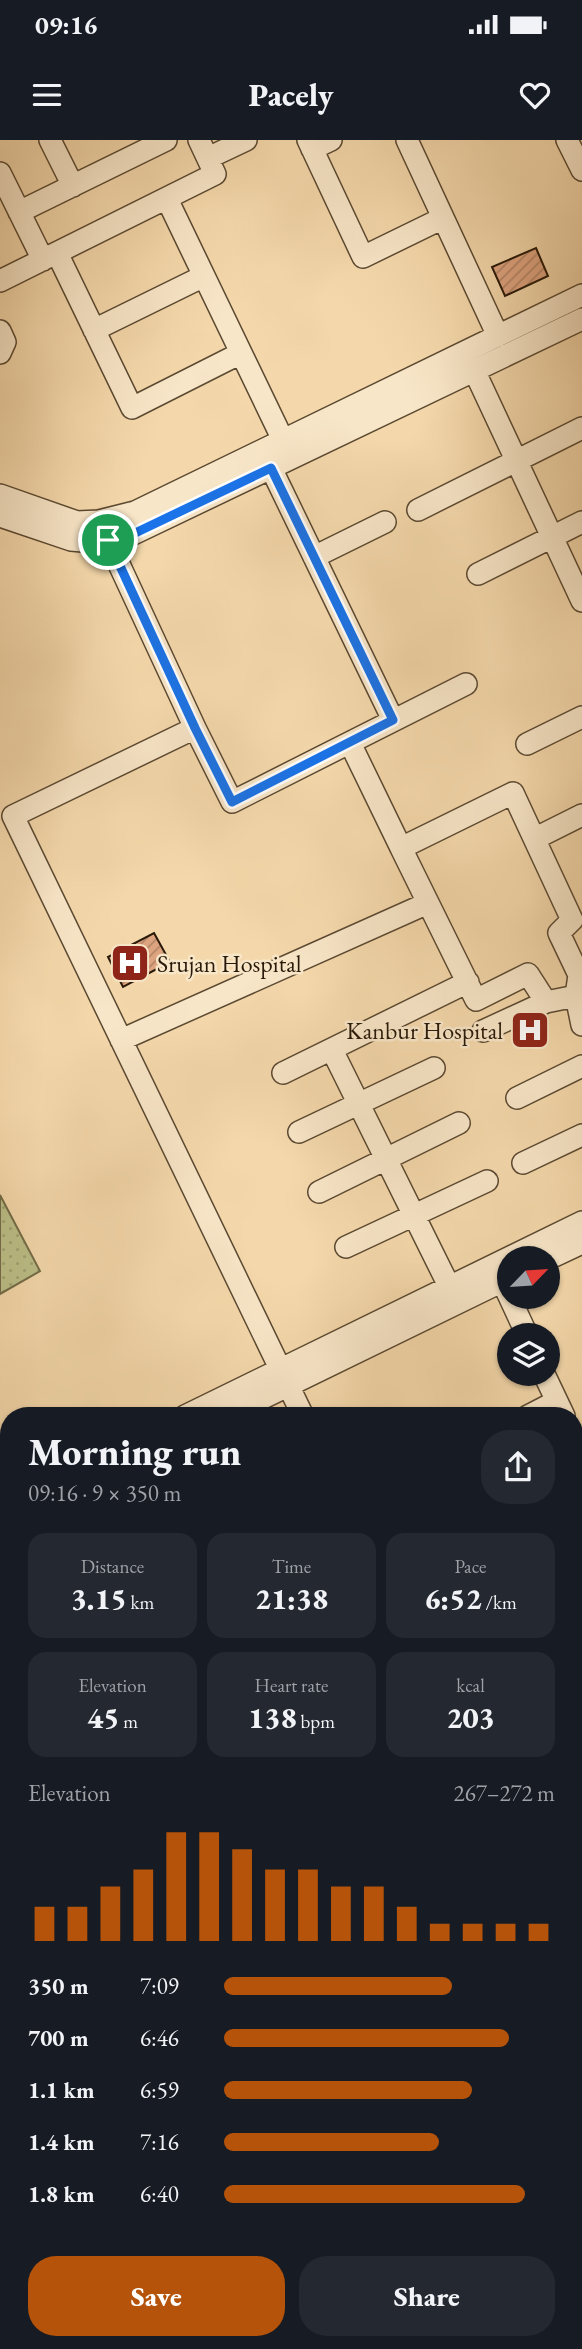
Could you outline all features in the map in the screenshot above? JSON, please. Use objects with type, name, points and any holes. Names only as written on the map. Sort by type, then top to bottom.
[{"type":"street","points":[[50,140],[72,186]]},
{"type":"street","points":[[19,212],[166,140]]},
{"type":"street","points":[[0,281],[215,174],[203,149],[246,140]]},
{"type":"street","points":[[407,140],[498,336]]},
{"type":"street","points":[[567,140],[582,170]]},
{"type":"street","points":[[317,143],[363,257],[443,218]]},
{"type":"street","points":[[0,173],[19,212],[50,256],[94,330],[132,408],[241,353]]},
{"type":"street","points":[[166,199],[283,440]]},
{"type":"street","points":[[94,330],[204,276]]},
{"type":"street","points":[[0,516],[71,540],[94,542],[103,530],[135,512],[582,295]]},
{"type":"street","points":[[0,495],[103,530],[131,535],[582,319]]},
{"type":"street","points":[[0,331],[5,342],[0,353]]},
{"type":"street","points":[[474,370],[582,601]]},
{"type":"street","points":[[418,509],[582,428]]},
{"type":"street","points":[[271,468],[393,720]]},
{"type":"street","points":[[314,557],[385,522]]},
{"type":"street","points":[[478,574],[582,522]]},
{"type":"street","points":[[103,530],[232,802],[466,684]]},
{"type":"street","points":[[527,744],[581,722]]},
{"type":"street","points":[[195,728],[13,816],[299,1407]]},
{"type":"street","points":[[349,743],[476,1000],[528,974],[546,1002]]},
{"type":"street","points":[[401,848],[513,793],[577,918],[559,933],[579,975],[576,996],[582,1025]]},
{"type":"street","points":[[536,838],[582,815]]},
{"type":"street","points":[[121,1040],[428,903]]},
{"type":"street","points":[[284,1073],[468,982]]},
{"type":"street","points":[[483,1031],[546,1002],[576,996]]},
{"type":"street","points":[[332,1050],[449,1286]]},
{"type":"street","points":[[517,1098],[582,1066]]},
{"type":"street","points":[[299,1132],[434,1068]]},
{"type":"street","points":[[319,1192],[459,1123]]},
{"type":"street","points":[[523,1163],[582,1135]]},
{"type":"street","points":[[346,1247],[487,1181]]},
{"type":"street","points":[[239,1407],[284,1377],[449,1286],[582,1222]]},
{"type":"street","points":[[560,1253],[582,1243]]},
{"type":"street","points":[[209,1407],[497,1284]]},
{"type":"street","points":[[550,1386],[560,1407]]},
{"type":"green space","points":[[0,1195],[40,1271],[0,1294]]},
{"type":"building","points":[[536,248],[548,276],[505,296],[492,267]]},
{"type":"building","points":[[154,933],[170,962],[123,987],[108,957]]},
{"type":"building","points":[[537,1021],[547,1040],[530,1048],[520,1028]]},
{"type":"place","name":"Srujan Hospital","points":[[130,963]]},
{"type":"place","name":"Kanbur Hospital","points":[[530,1030]]},
{"type":"route","points":[[271,468],[393,720],[232,802],[108,540],[131,535],[271,468]]}]
